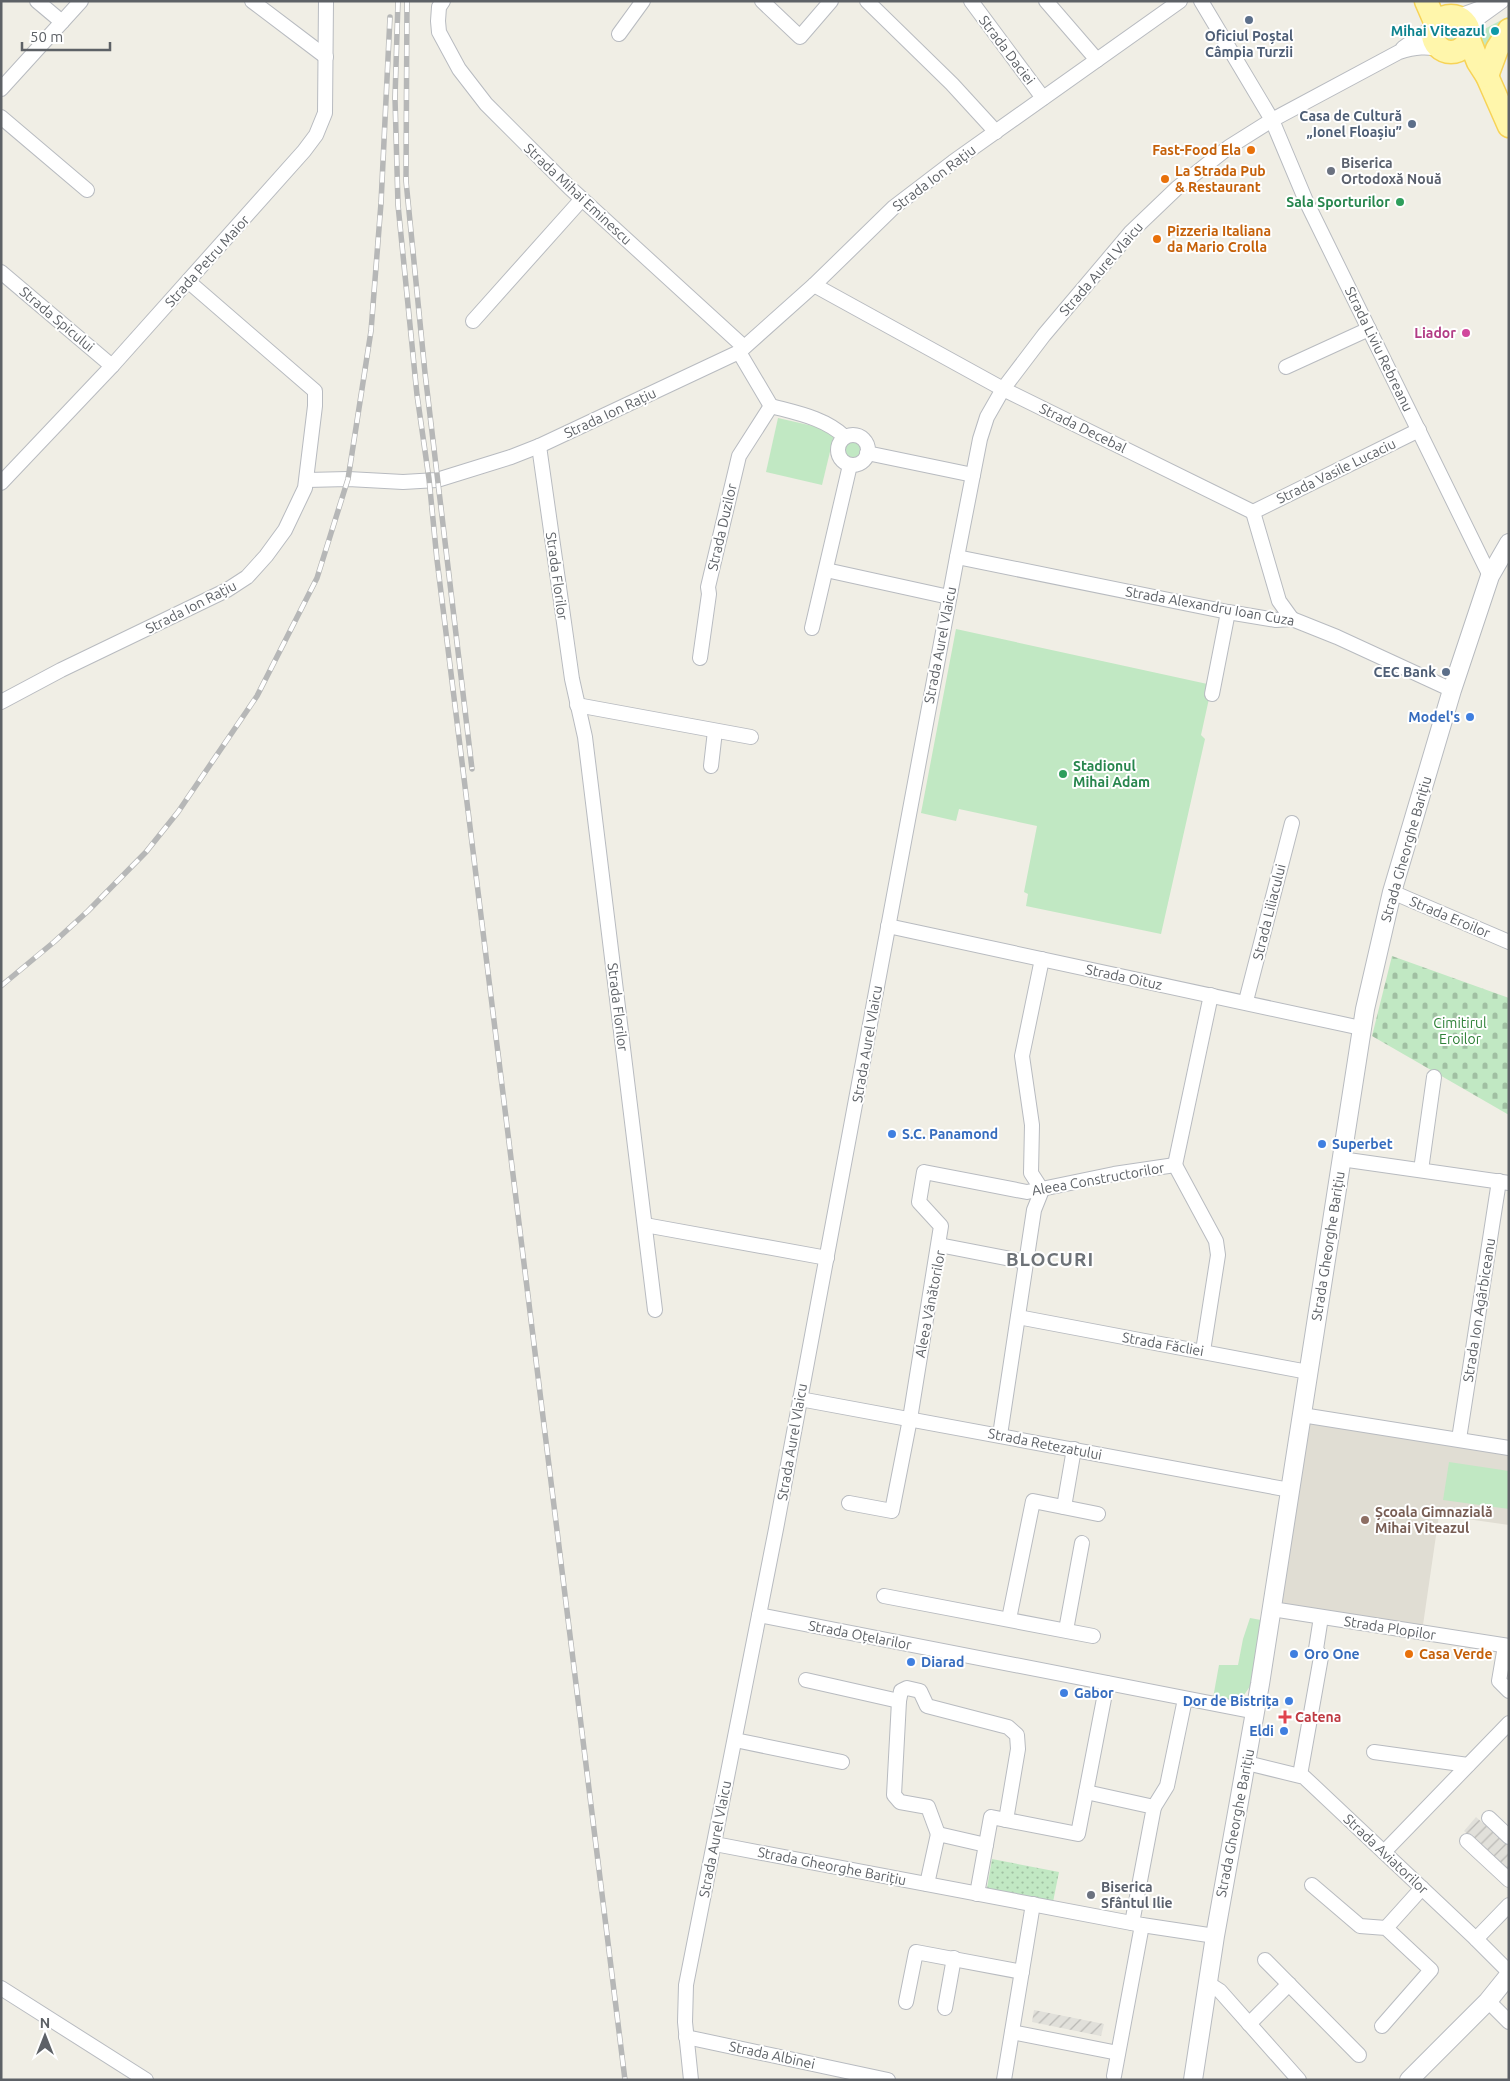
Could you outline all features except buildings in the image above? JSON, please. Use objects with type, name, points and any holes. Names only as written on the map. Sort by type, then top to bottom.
[{"type":"main road","points":[[1426,1],[1450,22],[1478,62],[1487,76],[1509,126]]},
{"type":"main road","points":[[1450,22],[1433,37],[1438,46],[1462,59],[1497,100]]},
{"type":"main road","points":[[1487,76],[1497,48],[1509,30]]},
{"type":"street","points":[[37,1],[62,22]]},
{"type":"street","points":[[1,89],[81,1]]},
{"type":"street","points":[[252,1],[326,57]]},
{"type":"street","name":"Strada Petru Maior","points":[[1,483],[189,282],[316,135],[325,113],[326,1]]},
{"type":"street","name":"Strada Mihai Eminescu","points":[[442,1],[439,7],[439,32],[459,69],[486,104],[582,199],[741,350],[771,406]]},
{"type":"street","points":[[618,34],[643,1]]},
{"type":"street","points":[[762,1],[800,36],[831,1]]},
{"type":"street","points":[[867,1],[952,84],[996,132]]},
{"type":"street","name":"Strada Daciei","points":[[971,1],[1043,98]]},
{"type":"street","points":[[1046,1],[1097,60]]},
{"type":"street","name":"Strada Ion Rațiu","points":[[1,702],[61,670],[227,590],[247,577],[266,556],[285,530],[307,480],[348,479],[403,482],[437,480],[511,457],[539,446],[741,350],[814,285],[894,207],[1180,1]]},
{"type":"street","name":"Strada Liviu Rebreanu","points":[[1202,1],[1272,120],[1306,201],[1490,576]]},
{"type":"street","points":[[1450,22],[1477,20],[1498,3]]},
{"type":"street","points":[[1399,52],[1408,43],[1450,22],[1498,3]]},
{"type":"street","points":[[1399,52],[1430,46],[1444,50]]},
{"type":"street","name":"Strada Aurel Vlaicu","points":[[691,2080],[684,2003],[686,1985],[715,1844],[827,1258],[956,557],[980,439],[988,418],[1003,389],[1044,335],[1131,232],[1184,182],[1228,147],[1272,120],[1399,52]]},
{"type":"street","points":[[1,117],[87,190]]},
{"type":"street","points":[[473,321],[582,199]]},
{"type":"street","name":"Strada Spicului","points":[[1,272],[112,366]]},
{"type":"street","points":[[189,282],[315,391],[316,399],[308,455],[307,480]]},
{"type":"street","name":"Strada Decebal","points":[[814,285],[1003,389],[1253,512]]},
{"type":"street","points":[[1286,367],[1369,329]]},
{"type":"street","points":[[771,406],[817,419],[834,426],[845,437]]},
{"type":"street","name":"Strada Duzilor","points":[[700,658],[709,594],[708,587],[738,456],[771,406]]},
{"type":"street","name":"Strada Vasile Lucaciu","points":[[1253,512],[1418,430]]},
{"type":"street","points":[[854,435],[862,438],[867,444],[868,453],[862,461],[850,465],[842,460],[838,452],[839,443],[845,437],[854,435]]},
{"type":"street","name":"Strada Florilor","points":[[539,446],[572,679],[585,737],[656,1310]]},
{"type":"street","points":[[868,453],[973,474]]},
{"type":"street","points":[[812,628],[850,465]]},
{"type":"street","points":[[1253,512],[1279,602],[1292,619]]},
{"type":"street","name":"Strada Gheorghe Barițiu","points":[[1193,2080],[1231,1840],[1256,1712],[1361,1028],[1392,892],[1452,690],[1490,576],[1509,542]]},
{"type":"street","name":"Strada Alexandru Ioan Cuza","points":[[956,557],[1228,612],[1276,620],[1292,619],[1337,637],[1452,690]]},
{"type":"street","points":[[826,570],[949,597]]},
{"type":"street","points":[[1212,694],[1228,612]]},
{"type":"street","points":[[577,705],[751,737]]},
{"type":"street","points":[[711,766],[716,731]]},
{"type":"street","name":"Strada Liliacului","points":[[1246,1002],[1292,822]]},
{"type":"street","name":"Strada Eroilor","points":[[1392,892],[1509,942]]},
{"type":"street","name":"Strada Oituz","points":[[888,926],[1361,1028]]},
{"type":"street","points":[[1000,1435],[1034,1210],[1042,1190],[1031,1173],[1032,1126],[1022,1056],[1042,959]]},
{"type":"street","name":"Aleea Constructorilor","points":[[1203,1351],[1218,1255],[1216,1241],[1176,1165],[1211,996]]},
{"type":"street","points":[[1420,1170],[1434,1077]]},
{"type":"street","points":[[1341,1159],[1504,1182]]},
{"type":"street","name":"Aleea Constructorilor","points":[[939,1245],[941,1226],[919,1202],[924,1172],[1027,1192],[1114,1174],[1176,1165]]},
{"type":"street","name":"Strada Ion Agârbiceanu","points":[[1459,1439],[1504,1182]]},
{"type":"street","points":[[645,1225],[827,1258]]},
{"type":"street","name":"Aleea Vânătorilor","points":[[849,1503],[892,1511],[910,1419],[939,1245],[1026,1262]]},
{"type":"street","name":"Strada Făcliei","points":[[1018,1317],[1308,1372]]},
{"type":"street","name":"Strada Retezatului","points":[[800,1399],[1290,1490]]},
{"type":"street","points":[[1302,1415],[1509,1448]]},
{"type":"street","points":[[1064,1507],[1074,1449]]},
{"type":"street","points":[[1009,1619],[1033,1501],[1098,1514]]},
{"type":"street","points":[[1066,1630],[1082,1543]]},
{"type":"street","points":[[884,1596],[1093,1636]]},
{"type":"street","name":"Strada Plopilor","points":[[1272,1610],[1507,1646]]},
{"type":"street","name":"Strada Oțelarilor","points":[[759,1615],[1256,1712]]},
{"type":"street","points":[[1300,1775],[1321,1657],[1316,1649],[1321,1617]]},
{"type":"street","points":[[1507,1646],[1499,1681],[1509,1690]]},
{"type":"street","points":[[806,1680],[899,1702]]},
{"type":"street","points":[[977,1894],[991,1817],[1078,1834],[1107,1683]]},
{"type":"street","points":[[927,1884],[938,1834],[928,1808],[900,1802],[894,1795],[901,1691],[907,1688],[920,1691],[928,1706],[944,1712],[1008,1727],[1016,1735],[1018,1749],[1006,1820]]},
{"type":"street","points":[[1114,2076],[1154,1807],[1167,1786],[1185,1699]]},
{"type":"street","points":[[1384,1852],[1509,1723]]},
{"type":"street","points":[[735,1740],[842,1762]]},
{"type":"street","points":[[1374,1752],[1468,1765]]},
{"type":"street","name":"Strada Aviatorilor","points":[[1247,1763],[1304,1777],[1476,1939],[1509,1974]]},
{"type":"street","points":[[1086,1792],[1154,1807]]},
{"type":"street","points":[[1489,1818],[1509,1837]]},
{"type":"street","points":[[938,1834],[986,1844]]},
{"type":"street","points":[[1467,1841],[1509,1880]]},
{"type":"street","name":"Strada Gheorghe Barițiu","points":[[715,1844],[1137,1924],[1215,1936]]},
{"type":"street","points":[[1312,1885],[1360,1926],[1386,1928],[1431,1970],[1382,2026]]},
{"type":"street","points":[[1386,1928],[1422,1888]]},
{"type":"street","points":[[1004,2080],[1033,1904]]},
{"type":"street","points":[[1476,1939],[1509,1904]]},
{"type":"street","points":[[906,2002],[916,1952],[1022,1972]]},
{"type":"street","points":[[945,2008],[954,1958]]},
{"type":"street","points":[[1265,1960],[1358,2056]]},
{"type":"street","points":[[1409,2080],[1488,2001],[1509,1974]]},
{"type":"street","points":[[1209,1984],[1220,1991],[1299,2080]]},
{"type":"street","points":[[1249,2024],[1289,1984]]},
{"type":"street","points":[[1,1988],[146,2080]]},
{"type":"street","points":[[1488,2001],[1509,2022]]},
{"type":"street","points":[[1012,2032],[1118,2053]]},
{"type":"street","name":"Strada Albinei","points":[[686,2037],[888,2080]]},
{"type":"shaded area","name":"Școala Gimnazială Mihai Viteazul","points":[[1306,1420],[1509,1449],[1509,1525],[1439,1515],[1423,1625],[1279,1604]]},
{"type":"shaded area","points":[[1476,1817],[1509,1846],[1509,1871],[1464,1831]]},
{"type":"shaded area","points":[[1034,2010],[1104,2024],[1101,2036],[1032,2022]]},
{"type":"green space","points":[[1509,16],[1509,23],[1489,53],[1477,33]]},
{"type":"green space","points":[[1451,22],[1459,25],[1462,33],[1459,41],[1451,44],[1443,41],[1440,33],[1443,25]]},
{"type":"green space","points":[[778,418],[835,431],[822,485],[766,472]]},
{"type":"green space","points":[[848,439],[856,439],[863,446],[863,454],[856,461],[848,461],[841,454],[841,446]]},
{"type":"green space","name":"Stadionul Mihai Adam","points":[[956,629],[1212,685],[1201,735],[1205,739],[1161,934],[1026,906],[1028,894],[1024,892],[1037,826],[959,809],[956,821],[921,813]]},
{"type":"green space","name":"Cimitirul Eroilor","points":[[1392,956],[1509,998],[1509,1115],[1372,1036]]},
{"type":"green space","points":[[1449,1462],[1509,1471],[1509,1509],[1443,1500]]},
{"type":"green space","points":[[1250,1618],[1261,1620],[1253,1682],[1244,1695],[1229,1701],[1213,1698],[1219,1665],[1238,1665],[1243,1639]]},
{"type":"green space","points":[[992,1859],[1059,1872],[1053,1902],[987,1888]]},
{"type":"railway","points":[[398,1],[395,98],[398,205],[417,395],[429,479],[437,560],[625,2080]]},
{"type":"railway","points":[[407,1],[406,181],[425,373],[472,769]]},
{"type":"railway","points":[[1,986],[88,911],[146,852],[178,812],[257,696],[317,578],[348,479],[371,331],[381,203],[390,17]]},
{"type":"place","name":"Oficiul Poștal Câmpia Turzii","points":[[1249,20]]},
{"type":"place","name":"Mihai Viteazul","points":[[1495,31]]},
{"type":"place","name":"Casa de Cultură „Ionel Floașiu”","points":[[1412,124]]},
{"type":"place","name":"Fast-Food Ela","points":[[1251,150]]},
{"type":"place","name":"Biserica Ortodoxă Nouă","points":[[1331,171]]},
{"type":"place","name":"La Strada Pub & Restaurant","points":[[1165,179]]},
{"type":"place","name":"Sala Sporturilor","points":[[1400,202]]},
{"type":"place","name":"Pizzeria Italiana da Mario Crolla","points":[[1157,239]]},
{"type":"place","name":"Liador","points":[[1466,333]]},
{"type":"place","name":"CEC Bank","points":[[1446,672]]},
{"type":"place","name":"Model's","points":[[1470,717]]},
{"type":"place","name":"Stadionul Mihai Adam","points":[[1063,774]]},
{"type":"place","name":"S.C. Panamond","points":[[892,1134]]},
{"type":"place","name":"Superbet","points":[[1322,1144]]},
{"type":"place","name":"Școala Gimnazială Mihai Viteazul","points":[[1365,1520]]},
{"type":"place","name":"Oro One","points":[[1294,1654]]},
{"type":"place","name":"Casa Verde","points":[[1409,1654]]},
{"type":"place","name":"Diarad","points":[[911,1662]]},
{"type":"place","name":"Gabor","points":[[1064,1693]]},
{"type":"place","name":"Dor de Bistrița","points":[[1289,1701]]},
{"type":"place","name":"Catena","points":[[1285,1717]]},
{"type":"place","name":"Eldi","points":[[1284,1731]]},
{"type":"place","name":"Biserica Sfântul Ilie","points":[[1091,1895]]},
{"type":"district","name":"BLOCURI","points":[[1050,1259]]}]
